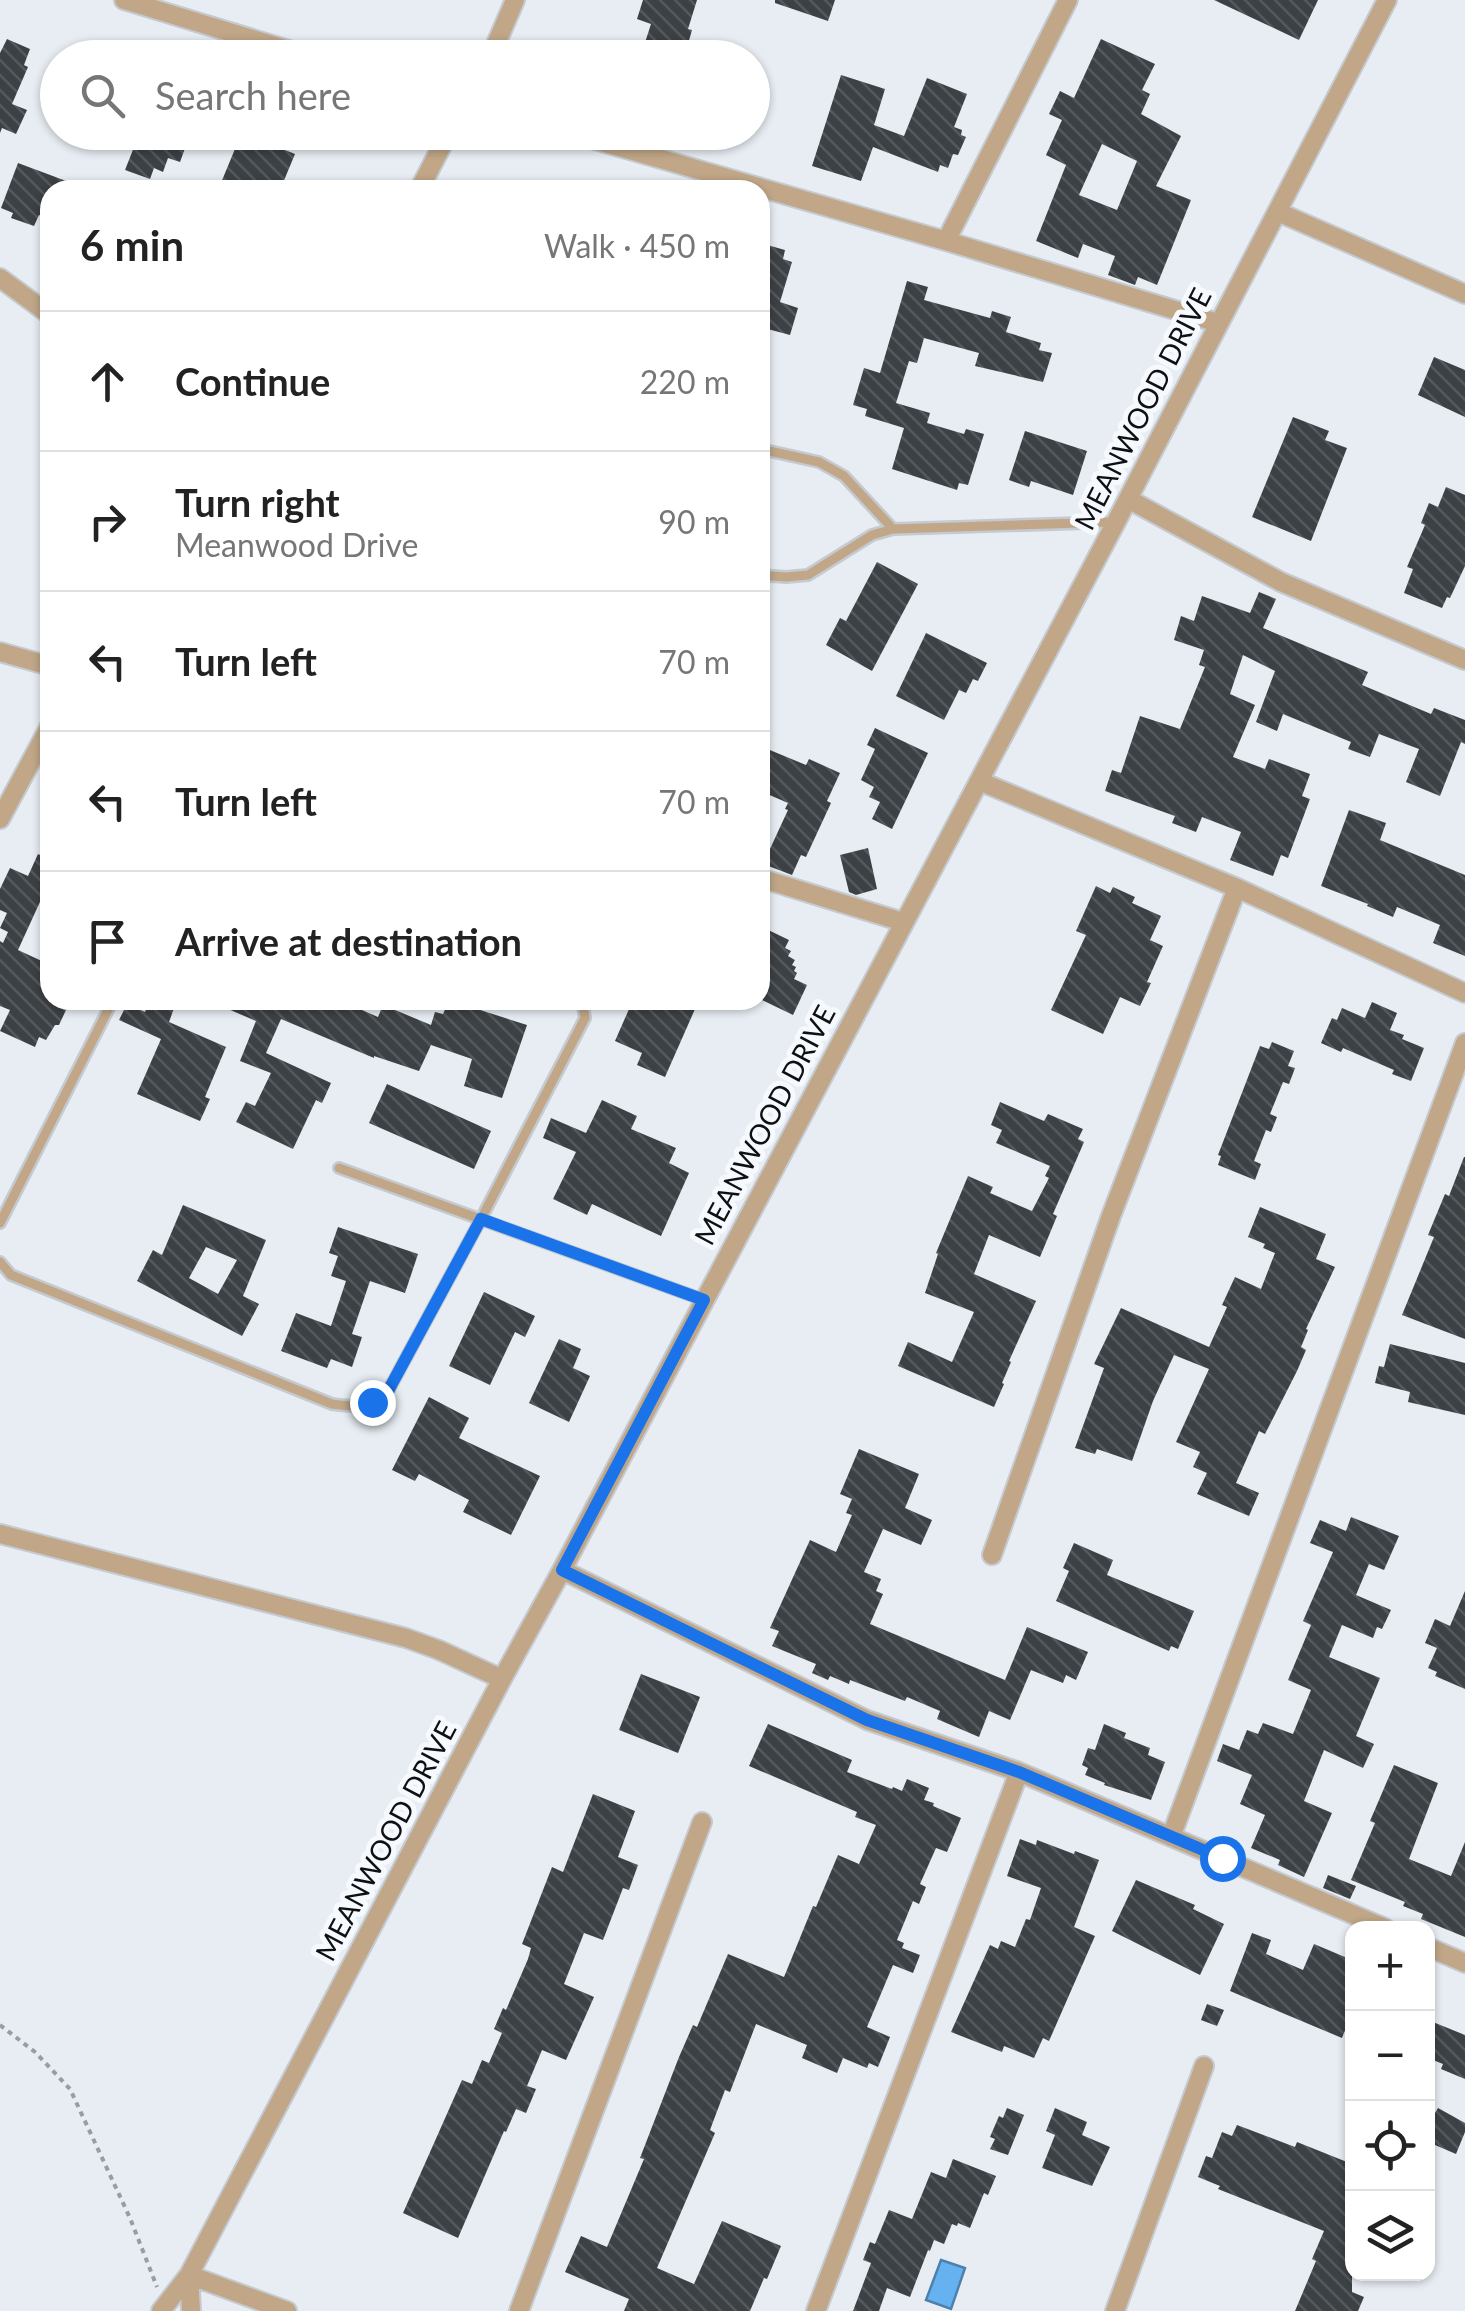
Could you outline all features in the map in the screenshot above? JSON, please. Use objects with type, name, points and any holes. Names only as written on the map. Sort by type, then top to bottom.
[{"type":"street","points":[[124,0],[256,40]]},
{"type":"street","points":[[498,40],[516,0]]},
{"type":"street","points":[[946,241],[1068,0]]},
{"type":"street","name":"MEANWOOD DRIVE","points":[[163,2308],[189,2274],[1116,522],[1387,0]]},
{"type":"street","points":[[423,180],[439,150]]},
{"type":"street","points":[[630,150],[734,180]]},
{"type":"street","points":[[770,190],[1218,323]]},
{"type":"street","points":[[1278,212],[1465,294]]},
{"type":"street","points":[[0,278],[40,308]]},
{"type":"street","points":[[1128,498],[1281,582],[1465,660]]},
{"type":"street","points":[[0,652],[40,663]]},
{"type":"street","points":[[0,819],[40,745]]},
{"type":"street","points":[[979,781],[1237,888],[1465,993]]},
{"type":"street","points":[[770,881],[904,922]]},
{"type":"street","points":[[992,1555],[1111,1216],[1237,888]]},
{"type":"street","points":[[1171,1836],[1465,1043]]},
{"type":"street","points":[[0,1534],[406,1638],[502,1678]]},
{"type":"street","points":[[562,1570],[867,1720],[1019,1772],[1369,1921]]},
{"type":"street","points":[[816,2311],[1019,1772]]},
{"type":"street","points":[[519,2311],[702,1822]]},
{"type":"street","points":[[1435,1950],[1465,1963]]},
{"type":"street","points":[[1115,2311],[1204,2066]]},
{"type":"street","points":[[191,2311],[189,2274],[288,2311]]},
{"type":"lane","points":[[770,450],[819,462],[844,476],[893,529]]},
{"type":"lane","points":[[770,576],[808,575],[872,535],[893,529],[1116,522]]},
{"type":"lane","points":[[0,1223],[108,1010]]},
{"type":"lane","points":[[0,1262],[11,1275],[332,1404],[354,1407],[372,1402],[387,1393],[481,1219],[584,1018],[583,1010]]},
{"type":"lane","points":[[339,1168],[704,1300]]},
{"type":"path","points":[[0,2025],[35,2052],[70,2089],[130,2218],[163,2308]]},
{"type":"water","points":[[941,2260],[965,2268],[951,2309],[926,2300]]},
{"type":"building","points":[[643,0],[697,0],[688,29],[692,30],[689,40],[646,40],[651,24],[637,19]]},
{"type":"building","points":[[775,0],[835,0],[828,21]]},
{"type":"building","points":[[1214,0],[1318,0],[1299,40]]},
{"type":"building","points":[[7,39],[30,49],[24,65],[28,67],[12,104],[27,110],[16,134],[2,128],[0,133],[0,53]]},
{"type":"building","points":[[1101,39],[1155,64],[1142,90],[1150,94],[1141,114],[1181,136],[1156,186],[1191,200],[1157,285],[1138,277],[1135,285],[1108,275],[1115,256],[1083,244],[1078,258],[1036,241],[1066,165],[1046,155],[1062,120],[1049,114],[1060,91],[1074,98]],"holes":[[[1102,144],[1137,161],[1117,210],[1079,195]]]},
{"type":"building","points":[[841,75],[885,89],[874,125],[904,136],[927,78],[967,94],[954,127],[966,137],[948,168],[940,165],[938,172],[873,147],[861,181],[812,166]]},
{"type":"building","points":[[133,150],[184,150],[180,162],[168,158],[163,172],[154,168],[150,179],[125,170]]},
{"type":"building","points":[[235,150],[285,150],[295,154],[284,180],[222,180]]},
{"type":"building","points":[[18,163],[64,180],[40,180],[40,215],[34,226],[11,218],[13,213],[1,208]]},
{"type":"building","points":[[770,246],[785,250],[783,259],[792,262],[780,302],[798,308],[790,335],[770,330]]},
{"type":"building","points":[[907,281],[928,287],[924,300],[990,318],[992,311],[1011,317],[1006,332],[1041,343],[1039,350],[1052,353],[1043,382],[975,366],[979,353],[924,338],[917,363],[909,361],[896,403],[930,413],[927,423],[964,434],[966,429],[984,434],[968,485],[959,483],[957,490],[892,469],[904,428],[865,416],[867,409],[853,405],[864,368],[880,373]]},
{"type":"building","points":[[1434,357],[1465,370],[1465,417],[1418,395]]},
{"type":"building","points":[[1293,417],[1329,431],[1325,440],[1347,448],[1311,541],[1252,517]]},
{"type":"building","points":[[1025,431],[1087,451],[1073,495],[1031,481],[1029,487],[1009,480]]},
{"type":"building","points":[[1446,487],[1465,495],[1465,566],[1442,608],[1404,593],[1413,569],[1407,567],[1425,525],[1421,523],[1429,503],[1438,507]]},
{"type":"building","points":[[877,562],[918,584],[872,671],[826,645],[840,618],[846,621]]},
{"type":"building","points":[[1259,592],[1276,599],[1263,628],[1368,672],[1362,685],[1431,714],[1434,708],[1465,720],[1465,744],[1461,742],[1440,796],[1406,782],[1419,749],[1379,734],[1370,757],[1348,749],[1351,742],[1283,714],[1277,731],[1256,722],[1275,671],[1243,655],[1230,694],[1255,705],[1233,757],[1265,769],[1269,759],[1310,774],[1302,796],[1310,799],[1288,858],[1281,855],[1273,876],[1230,860],[1241,832],[1202,817],[1196,832],[1172,823],[1175,816],[1105,791],[1112,770],[1121,773],[1140,716],[1180,729],[1205,667],[1199,665],[1204,650],[1174,640],[1181,616],[1194,621],[1202,596],[1250,613]]},
{"type":"building","points":[[926,633],[987,663],[966,693],[959,690],[944,720],[896,696]]},
{"type":"building","points":[[875,728],[928,753],[892,829],[872,819],[880,802],[869,797],[874,787],[861,780],[875,749],[867,745]]},
{"type":"building","points":[[770,750],[806,765],[809,759],[840,773],[806,857],[801,855],[792,875],[770,867],[770,849],[788,803],[770,795]]},
{"type":"building","points":[[1349,810],[1386,823],[1380,840],[1465,875],[1465,956],[1433,943],[1440,925],[1397,907],[1393,917],[1321,886]]},
{"type":"building","points":[[868,848],[877,889],[856,895],[849,892],[840,855]]},
{"type":"building","points":[[40,855],[40,902],[18,950],[40,960],[40,1010],[66,1010],[59,1025],[55,1025],[46,1040],[39,1037],[35,1047],[0,1031],[10,1010],[0,1006],[0,941],[3,943],[8,932],[0,928],[7,913],[0,910],[0,889],[10,868],[28,876]]},
{"type":"building","points":[[1096,886],[1110,893],[1113,887],[1135,897],[1132,903],[1161,916],[1150,940],[1163,946],[1140,1006],[1120,997],[1103,1034],[1051,1010],[1086,935],[1076,931]]},
{"type":"building","points":[[770,931],[789,940],[785,948],[795,960],[794,979],[807,985],[793,1015],[770,1004]]},
{"type":"building","points":[[1372,1002],[1397,1013],[1390,1030],[1424,1048],[1411,1081],[1343,1048],[1341,1052],[1321,1043],[1332,1018],[1337,1020],[1342,1008],[1365,1018]]},
{"type":"building","points":[[124,1010],[173,1010],[169,1022],[226,1047],[205,1097],[210,1099],[200,1121],[137,1094],[161,1039],[119,1020]]},
{"type":"building","points":[[230,1010],[362,1010],[378,1017],[381,1010],[395,1010],[431,1025],[435,1012],[480,1010],[527,1025],[502,1098],[464,1086],[472,1059],[431,1045],[419,1071],[374,1058],[281,1019],[266,1053],[331,1083],[322,1103],[316,1100],[293,1149],[236,1122],[246,1102],[255,1106],[271,1073],[240,1061],[256,1021]]},
{"type":"building","points":[[629,1010],[695,1010],[665,1077],[637,1065],[642,1053],[615,1041]]},
{"type":"building","points":[[1272,1042],[1294,1051],[1288,1066],[1295,1068],[1289,1084],[1283,1082],[1270,1114],[1277,1117],[1271,1132],[1266,1130],[1254,1161],[1261,1164],[1255,1180],[1218,1165],[1218,1155],[1260,1046],[1269,1049]]},
{"type":"building","points":[[387,1084],[491,1131],[474,1169],[369,1123]]},
{"type":"building","points":[[602,1100],[637,1116],[631,1129],[676,1148],[669,1163],[689,1173],[661,1236],[592,1204],[587,1215],[553,1199],[576,1152],[543,1138],[551,1118],[586,1133]]},
{"type":"building","points":[[1000,1102],[1044,1121],[1048,1114],[1083,1129],[1078,1139],[1084,1142],[1053,1214],[1057,1216],[1040,1257],[989,1235],[974,1274],[1036,1301],[994,1407],[898,1366],[908,1342],[952,1362],[974,1312],[925,1293],[936,1253],[968,1176],[993,1187],[990,1193],[1032,1211],[1049,1178],[1045,1176],[1050,1166],[996,1143],[1002,1130],[991,1125]]},
{"type":"building","points":[[1464,1157],[1465,1339],[1402,1315],[1434,1237],[1428,1235]]},
{"type":"building","points":[[183,1205],[266,1240],[243,1296],[259,1304],[242,1336],[137,1281],[153,1250],[162,1255]],"holes":[[[206,1247],[237,1260],[218,1294],[189,1278]]]},
{"type":"building","points":[[1260,1207],[1326,1234],[1316,1259],[1335,1267],[1306,1329],[1301,1347],[1306,1350],[1297,1371],[1265,1434],[1259,1431],[1236,1483],[1259,1493],[1249,1516],[1197,1494],[1207,1473],[1193,1467],[1200,1452],[1176,1442],[1209,1369],[1174,1355],[1132,1461],[1097,1449],[1095,1454],[1075,1448],[1104,1368],[1094,1364],[1121,1308],[1209,1347],[1235,1277],[1261,1289],[1275,1253],[1248,1237]]},
{"type":"building","points":[[338,1227],[418,1254],[405,1293],[370,1281],[352,1334],[362,1337],[352,1367],[331,1359],[327,1368],[281,1351],[296,1313],[331,1326],[346,1281],[331,1276],[338,1256],[329,1253]]},
{"type":"building","points":[[484,1292],[535,1316],[525,1337],[515,1332],[490,1385],[449,1366]]},
{"type":"building","points":[[559,1339],[581,1349],[573,1368],[590,1376],[569,1422],[529,1403]]},
{"type":"building","points":[[1390,1344],[1465,1363],[1465,1415],[1408,1402],[1410,1392],[1375,1383]]},
{"type":"building","points":[[429,1397],[469,1418],[459,1438],[540,1476],[511,1535],[463,1512],[469,1500],[419,1474],[415,1481],[392,1470]]},
{"type":"building","points":[[859,1449],[919,1474],[905,1508],[932,1520],[921,1545],[883,1529],[864,1572],[881,1579],[876,1591],[883,1594],[870,1624],[1005,1680],[1027,1627],[1088,1652],[1076,1680],[1066,1675],[1063,1683],[1031,1670],[1010,1720],[989,1711],[979,1737],[937,1719],[940,1711],[907,1697],[905,1701],[850,1680],[849,1684],[812,1673],[816,1664],[772,1646],[779,1631],[770,1628],[810,1540],[836,1552],[852,1515],[846,1513],[852,1499],[840,1494]]},
{"type":"building","points":[[1351,1517],[1399,1536],[1384,1570],[1369,1564],[1356,1595],[1391,1610],[1382,1629],[1377,1627],[1373,1638],[1342,1625],[1329,1657],[1380,1678],[1356,1736],[1374,1744],[1363,1768],[1324,1750],[1304,1801],[1332,1813],[1304,1877],[1278,1865],[1280,1860],[1251,1848],[1265,1815],[1240,1804],[1252,1775],[1217,1761],[1223,1744],[1239,1750],[1247,1730],[1258,1734],[1263,1723],[1293,1734],[1311,1690],[1288,1680],[1311,1625],[1303,1621],[1333,1552],[1310,1543],[1320,1520],[1346,1531]]},
{"type":"building","points":[[1074,1543],[1113,1560],[1107,1575],[1194,1611],[1178,1649],[1171,1646],[1169,1651],[1056,1601],[1069,1571],[1063,1568]]},
{"type":"building","points":[[1465,1591],[1465,1689],[1435,1676],[1437,1672],[1428,1668],[1437,1648],[1425,1643],[1435,1619],[1450,1626]]},
{"type":"building","points":[[641,1674],[700,1697],[678,1753],[619,1730]]},
{"type":"building","points":[[768,1724],[852,1760],[847,1772],[902,1791],[907,1779],[929,1788],[924,1800],[961,1818],[947,1852],[936,1848],[920,1884],[926,1887],[919,1904],[913,1901],[897,1940],[904,1943],[902,1948],[920,1955],[913,1973],[893,1965],[867,2027],[890,2037],[878,2067],[869,2063],[867,2068],[843,2058],[837,2073],[802,2058],[807,2045],[756,2024],[730,2092],[725,2090],[710,2130],[715,2133],[657,2268],[694,2284],[722,2221],[781,2246],[750,2311],[624,2311],[629,2299],[565,2272],[581,2236],[607,2247],[644,2159],[640,2158],[679,2057],[693,2025],[697,2027],[728,1954],[784,1977],[838,1855],[859,1864],[876,1825],[855,1817],[857,1812],[749,1766]]},
{"type":"building","points":[[1104,1724],[1126,1733],[1124,1738],[1150,1748],[1148,1755],[1165,1762],[1151,1800],[1085,1775],[1088,1768],[1082,1765],[1088,1748],[1095,1750]]},
{"type":"building","points":[[1394,1765],[1438,1783],[1409,1859],[1451,1876],[1465,1842],[1465,1937],[1435,1925],[1435,1921],[1421,1919],[1423,1914],[1403,1906],[1405,1902],[1351,1880],[1375,1823],[1370,1821]]},
{"type":"building","points":[[593,1794],[635,1811],[618,1857],[638,1865],[629,1890],[623,1888],[603,1940],[584,1933],[564,1984],[594,1997],[566,2060],[542,2050],[527,2086],[536,2089],[526,2113],[516,2109],[504,2131],[458,2238],[403,2213],[462,2080],[472,2084],[482,2060],[489,2063],[502,2033],[494,2029],[528,1959],[531,1948],[522,1944],[552,1867],[563,1872]]},
{"type":"building","points":[[1020,1839],[1036,1845],[1037,1840],[1099,1860],[1074,1927],[1095,1936],[1049,2041],[1043,2038],[1034,2058],[1004,2046],[1002,2052],[951,2032],[990,1945],[998,1949],[1001,1941],[1015,1947],[1026,1919],[1030,1920],[1041,1888],[1007,1876]]},
{"type":"building","points":[[1328,1875],[1356,1886],[1350,1899],[1323,1888]]},
{"type":"building","points":[[1136,1880],[1195,1905],[1193,1909],[1224,1924],[1200,1975],[1112,1931]]},
{"type":"building","points":[[1252,1933],[1271,1940],[1266,1954],[1303,1970],[1314,1944],[1345,1957],[1345,2030],[1342,2038],[1230,1991]]},
{"type":"building","points":[[1207,2004],[1224,2010],[1217,2026],[1201,2020]]},
{"type":"building","points":[[1435,2023],[1465,2035],[1465,2079],[1441,2069],[1443,2064],[1435,2061]]},
{"type":"building","points":[[1007,2108],[1024,2115],[1008,2155],[990,2149],[995,2139],[990,2137]]},
{"type":"building","points":[[1055,2108],[1087,2122],[1082,2135],[1110,2147],[1092,2186],[1042,2168],[1055,2135],[1046,2131]]},
{"type":"building","points":[[1438,2108],[1465,2123],[1456,2154],[1435,2145]]},
{"type":"building","points":[[1237,2125],[1345,2161],[1345,2281],[1352,2281],[1352,2292],[1364,2297],[1358,2311],[1295,2311],[1324,2231],[1218,2189],[1220,2186],[1198,2177],[1206,2156],[1212,2158],[1222,2132],[1232,2136]]},
{"type":"building","points":[[953,2159],[996,2176],[988,2195],[984,2193],[970,2228],[952,2224],[944,2244],[934,2240],[910,2297],[887,2288],[879,2311],[853,2311],[871,2263],[863,2260],[870,2242],[875,2244],[889,2210],[912,2219],[931,2172],[946,2178]]},
{"type":"route","points":[[372,1402],[387,1393],[481,1219],[704,1300],[562,1570],[867,1720],[1019,1772],[1222,1858]]}]
